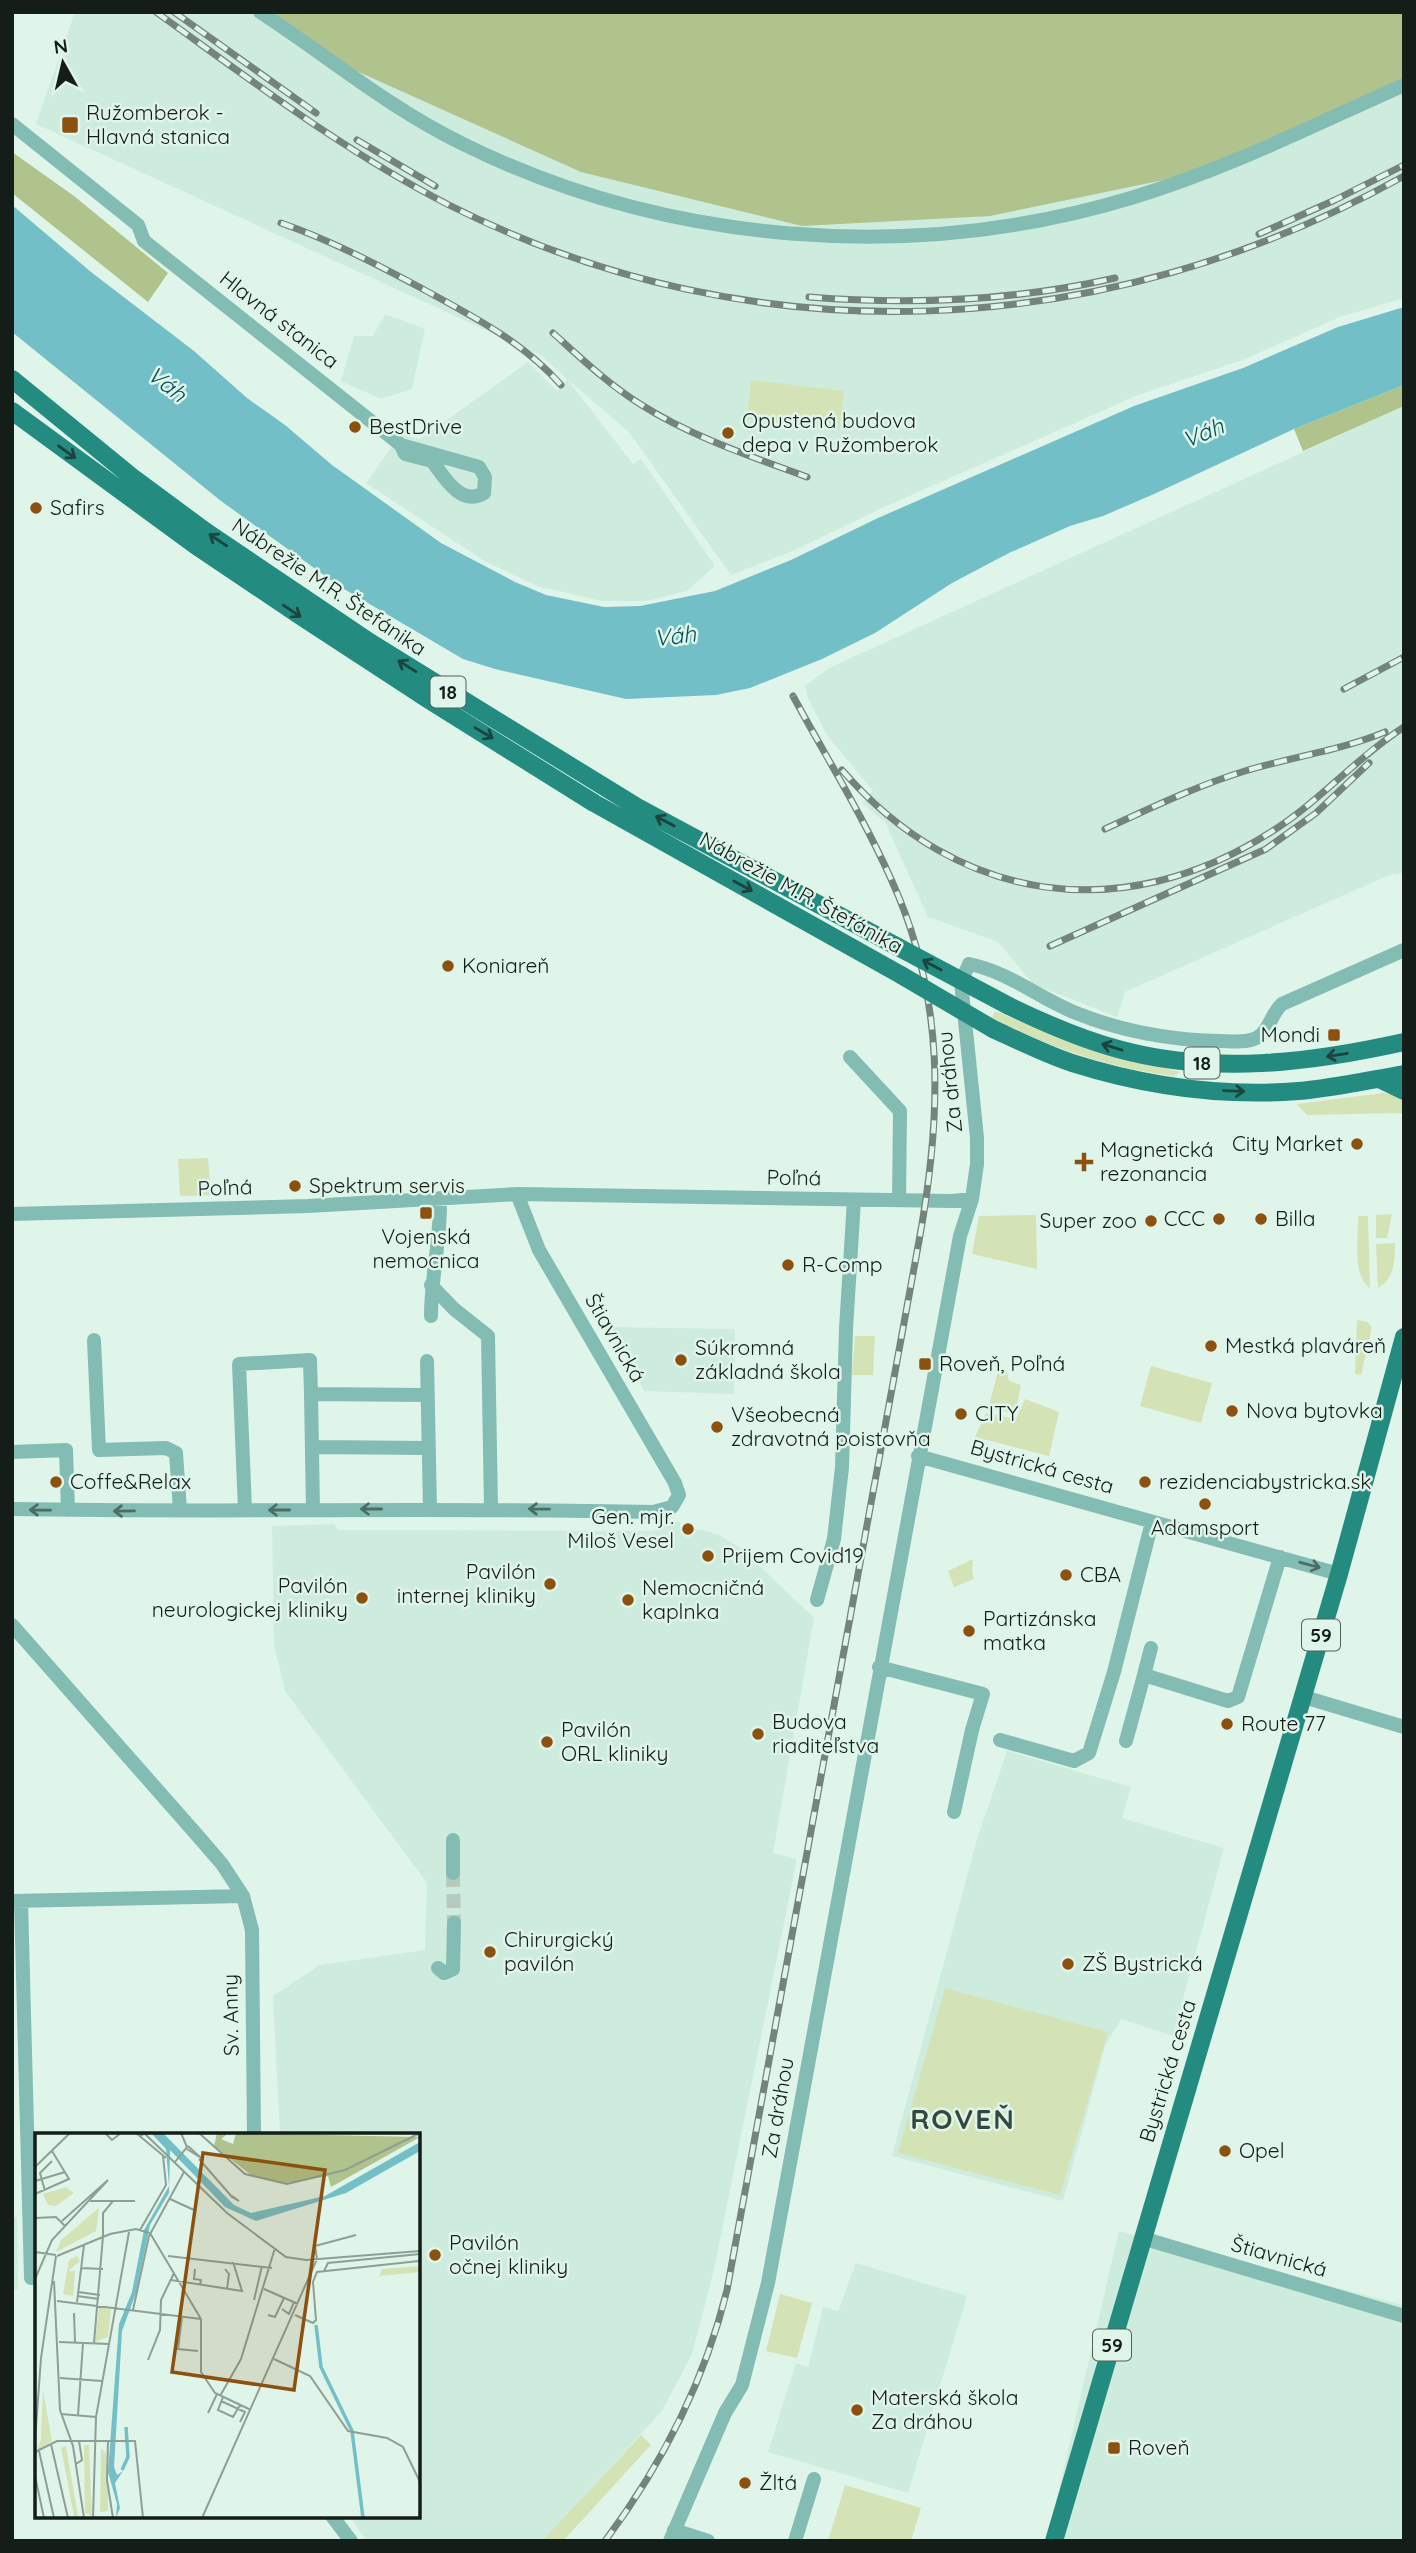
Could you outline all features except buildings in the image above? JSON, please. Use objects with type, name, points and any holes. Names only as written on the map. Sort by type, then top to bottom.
[{"type":"main road","name":"Nábrežie M.R. Štefánika","points":[[12,379],[132,477],[205,531],[371,643],[626,800],[1009,1006],[1056,1028],[1118,1049],[1146,1056],[1207,1063],[1284,1062],[1404,1042]]},
{"type":"main road","name":"Nábrežie M.R. Štefánika","points":[[12,411],[195,545],[418,692],[594,803],[834,936],[993,1029],[1070,1062],[1174,1088],[1298,1091],[1379,1079]]},
{"type":"main road","name":"18","points":[[1379,1079],[1404,1074]]},
{"type":"main road","points":[[1379,1079],[1404,1091]]},
{"type":"main road","name":"Bystrická cesta","points":[[1054,2541],[1304,1697],[1404,1337]]},
{"type":"street","points":[[260,12],[387,99],[457,141],[514,168],[589,195],[648,212],[707,223],[838,236],[922,234],[1009,225],[1072,214],[1133,197],[1238,160],[1404,85]]},
{"type":"street","name":"Hlavná stanica","points":[[12,124],[138,225],[144,241],[401,444],[479,467],[485,477],[484,493],[477,498],[465,496],[450,485],[432,461],[405,454],[401,444]]},
{"type":"street","name":"Za dráhou","points":[[672,2535],[725,2413],[742,2385],[768,2283],[918,1456],[960,1236],[972,1199],[977,1164],[977,1138],[961,982],[969,964],[991,968],[1076,1013],[1147,1034],[1206,1041],[1247,1041],[1260,1036],[1275,1010],[1282,1004],[1404,950]]},
{"type":"street","points":[[850,1058],[900,1111],[900,1200]]},
{"type":"street","name":"Poľná","points":[[12,1214],[296,1207],[517,1194],[854,1200],[972,1199]]},
{"type":"street","name":"Štiavnická","points":[[491,1508],[653,1512],[667,1510],[677,1501],[679,1495],[675,1483],[539,1250],[517,1194]]},
{"type":"street","points":[[431,1316],[431,1285],[439,1234],[440,1198]]},
{"type":"street","points":[[817,1600],[834,1539],[842,1467],[846,1329],[854,1200]]},
{"type":"street","points":[[12,1509],[491,1508],[488,1336],[454,1309],[431,1285]]},
{"type":"street","points":[[94,1340],[99,1450],[166,1448],[176,1454],[180,1510]]},
{"type":"street","points":[[245,1510],[239,1364],[310,1360],[313,1510]]},
{"type":"street","points":[[427,1361],[430,1509]]},
{"type":"street","points":[[311,1394],[427,1395]]},
{"type":"street","points":[[312,1447],[428,1448]]},
{"type":"street","points":[[12,1452],[66,1450],[68,1510]]},
{"type":"street","name":"Bystrická cesta","points":[[918,1456],[1339,1574]]},
{"type":"street","points":[[1003,1741],[1074,1761],[1089,1753],[1114,1672],[1153,1522]]},
{"type":"street","points":[[1144,1675],[1228,1702],[1238,1698],[1280,1558]]},
{"type":"street","name":"Sv. Anny","points":[[12,1625],[198,1835],[243,1896],[252,1930],[254,2133]]},
{"type":"street","points":[[1126,1741],[1151,1648]]},
{"type":"street","points":[[879,1667],[983,1694],[954,1812]]},
{"type":"street","points":[[1304,1697],[1404,1727]]},
{"type":"street","points":[[453,1840],[453,1873]]},
{"type":"street","points":[[34,2278],[17,1901],[243,1896]]},
{"type":"street","points":[[438,1968],[444,1973],[453,1969],[454,1923]]},
{"type":"street","name":"Štiavnická","points":[[1142,2238],[1404,2316]]},
{"type":"street","points":[[795,2541],[814,2479]]},
{"type":"street","points":[[334,2518],[351,2541]]},
{"type":"street","points":[[672,2535],[708,2541]]},
{"type":"shaded area","points":[[75,12],[278,12],[1404,75],[1404,298],[1340,317],[1245,359],[1136,396],[880,509],[793,551],[731,575],[629,432],[542,356],[36,124]]},
{"type":"shaded area","points":[[385,314],[425,329],[412,389],[381,399],[341,381],[354,336],[373,336]]},
{"type":"shaded area","points":[[528,362],[557,391],[567,379],[633,464],[641,459],[715,566],[687,591],[645,601],[603,601],[540,587],[486,562],[366,483],[401,434],[420,439]]},
{"type":"shaded area","points":[[1404,406],[1404,872],[1396,875],[1394,873],[1125,992],[1117,1017],[1033,984],[998,942],[928,917],[885,822],[862,803],[873,791],[827,735],[808,698],[805,686],[829,668]]},
{"type":"shaded area","name":"Súkromná základná škola","points":[[610,1327],[735,1329],[734,1394],[644,1391]]},
{"type":"shaded area","points":[[661,1521],[681,1522],[679,1529],[704,1530],[721,1536],[742,1549],[814,1618],[773,1853],[797,1859],[713,2274],[692,2354],[662,2411],[540,2541],[366,2541],[351,2518],[420,2518],[420,2133],[280,2133],[273,1996],[320,1965],[425,1950],[427,1883],[285,1691],[274,1645],[272,1526],[334,1524],[339,1530],[654,1531]]},
{"type":"shaded area","name":"ZŠ Bystrická","points":[[1007,1751],[1131,1787],[1122,1818],[1224,1848],[1173,2036],[1121,2019],[1105,2046],[1063,2201],[892,2156],[977,1839]]},
{"type":"shaded area","points":[[12,2217],[17,2217],[18,2290],[12,2290]]},
{"type":"shaded area","points":[[1119,2231],[1404,2305],[1404,2541],[1047,2541]]},
{"type":"shaded area","name":"Materská škola Za dráhou","points":[[856,2263],[967,2296],[908,2493],[768,2452],[796,2363],[808,2367],[823,2307],[838,2311]]},
{"type":"green space","points":[[263,12],[1404,12],[1404,84],[1217,164],[1164,180],[990,216],[802,226],[581,172],[332,60]]},
{"type":"green space","points":[[12,152],[74,196],[168,273],[148,302],[12,193]]},
{"type":"green space","points":[[751,380],[844,391],[839,430],[747,419]]},
{"type":"green space","points":[[1404,385],[1404,406],[1303,451],[1294,429]]},
{"type":"green space","points":[[995,1011],[1076,1045],[1180,1072],[1174,1076],[1126,1068],[1081,1055],[1036,1039],[992,1018]]},
{"type":"green space","points":[[1383,1093],[1404,1099],[1404,1113],[1307,1115],[1297,1104]]},
{"type":"green space","points":[[208,1158],[211,1195],[180,1196],[178,1159]]},
{"type":"green space","points":[[1392,1214],[1387,1238],[1376,1238],[1376,1215]]},
{"type":"green space","points":[[1036,1215],[1037,1269],[972,1254],[979,1216]]},
{"type":"green space","points":[[1358,1216],[1368,1216],[1370,1288],[1364,1282],[1358,1265]]},
{"type":"green space","points":[[1395,1243],[1391,1274],[1378,1288],[1376,1244]]},
{"type":"green space","points":[[1357,1320],[1367,1322],[1372,1327],[1361,1375],[1355,1374]]},
{"type":"green space","points":[[855,1336],[875,1336],[873,1375],[852,1375]]},
{"type":"green space","points":[[1151,1366],[1212,1383],[1201,1423],[1140,1406]]},
{"type":"green space","points":[[998,1371],[1007,1372],[1009,1381],[1021,1385],[1015,1415],[989,1406]]},
{"type":"green space","points":[[1025,1399],[1059,1412],[1049,1456],[975,1437],[986,1413],[1016,1419]]},
{"type":"green space","points":[[973,1559],[974,1579],[954,1587],[948,1571]]},
{"type":"green space","points":[[945,1988],[1108,2032],[1060,2195],[898,2153]]},
{"type":"green space","points":[[780,2294],[812,2303],[797,2358],[766,2351]]},
{"type":"green space","points":[[641,2435],[651,2445],[563,2541],[542,2541]]},
{"type":"green space","points":[[845,2485],[921,2508],[911,2541],[828,2541]]},
{"type":"water","name":"Váh","points":[[12,205],[91,272],[194,351],[247,398],[285,425],[332,465],[441,543],[515,582],[546,595],[604,607],[640,606],[715,591],[791,560],[878,518],[1134,406],[1243,368],[1338,327],[1404,307],[1404,385],[1294,429],[1103,516],[1070,526],[1009,553],[952,583],[875,633],[822,659],[750,688],[716,695],[626,699],[463,659],[339,586],[221,501],[12,332]]},
{"type":"tunnel","points":[[453,1873],[454,1923]]},
{"type":"railway","points":[[156,12],[336,139],[449,205],[566,255],[686,289],[808,308],[930,311],[1052,299],[1172,272],[1290,231],[1404,176]]},
{"type":"railway","points":[[174,12],[316,113]]},
{"type":"railway","points":[[357,140],[435,186]]},
{"type":"railway","points":[[1259,234],[1404,165]]},
{"type":"railway","points":[[281,223],[370,261],[477,319],[530,355],[561,385]]},
{"type":"railway","points":[[809,297],[886,301],[962,299],[1039,292],[1115,278]]},
{"type":"railway","points":[[553,333],[617,388],[660,416],[722,445],[807,477]]},
{"type":"railway","points":[[1344,689],[1404,657]]},
{"type":"railway","points":[[605,2541],[645,2483],[679,2421],[707,2357],[727,2290],[919,1241],[932,1148],[935,1103],[930,1013],[922,968],[909,924],[869,832],[793,696]]},
{"type":"railway","points":[[842,770],[888,815],[937,850],[989,874],[1044,887],[1100,889],[1157,881],[1215,862],[1289,820],[1404,727]]},
{"type":"railway","points":[[1105,829],[1227,777],[1385,732]]},
{"type":"railway","points":[[1050,946],[1266,849],[1316,813],[1369,763]]},
{"type":"place","name":"Ružomberok - Hlavná stanica","points":[[70,125]]},
{"type":"place","name":"BestDrive","points":[[355,427]]},
{"type":"place","name":"Opustená budova depa v Ružomberok","points":[[728,433]]},
{"type":"place","name":"Safirs","points":[[36,508]]},
{"type":"place","name":"Koniareň","points":[[448,966]]},
{"type":"place","name":"Mondi","points":[[1334,1035]]},
{"type":"place","name":"City Market","points":[[1357,1144]]},
{"type":"place","name":"Magnetická rezonancia","points":[[1084,1162]]},
{"type":"place","name":"Spektrum servis","points":[[295,1186]]},
{"type":"place","name":"Vojenská nemocnica","points":[[426,1213]]},
{"type":"place","name":"CCC","points":[[1219,1219]]},
{"type":"place","name":"Billa","points":[[1261,1219]]},
{"type":"place","name":"Super zoo","points":[[1151,1221]]},
{"type":"place","name":"R-Comp","points":[[788,1265]]},
{"type":"place","name":"Mestká plaváreň","points":[[1211,1346]]},
{"type":"place","name":"Súkromná základná škola","points":[[681,1360]]},
{"type":"place","name":"Roveň, Poľná","points":[[925,1364]]},
{"type":"place","name":"Nova bytovka","points":[[1232,1411]]},
{"type":"place","name":"CITY","points":[[961,1414]]},
{"type":"place","name":"Všeobecná zdravotná poistovňa","points":[[717,1427]]},
{"type":"place","name":"Coffe&Relax","points":[[56,1482]]},
{"type":"place","name":"rezidenciabystricka.sk","points":[[1145,1482]]},
{"type":"place","name":"Adamsport","points":[[1205,1504]]},
{"type":"place","name":"Gen. mjr. Miloš Vesel","points":[[688,1529]]},
{"type":"place","name":"Prijem Covid19","points":[[708,1556]]},
{"type":"place","name":"CBA","points":[[1066,1575]]},
{"type":"place","name":"Pavilón internej kliniky","points":[[550,1584]]},
{"type":"place","name":"Pavilón neurologickej kliniky","points":[[362,1598]]},
{"type":"place","name":"Nemocničná kaplnka","points":[[628,1600]]},
{"type":"place","name":"Partizánska matka","points":[[969,1631]]},
{"type":"place","name":"Route 77","points":[[1227,1724]]},
{"type":"place","name":"Budova riaditeľstva","points":[[758,1734]]},
{"type":"place","name":"Pavilón ORL kliniky","points":[[547,1742]]},
{"type":"place","name":"Chirurgický pavilón","points":[[490,1952]]},
{"type":"place","name":"ZŠ Bystrická","points":[[1068,1964]]},
{"type":"place","name":"Opel","points":[[1225,2151]]},
{"type":"place","name":"Pavilón očnej kliniky","points":[[435,2255]]},
{"type":"place","name":"Materská škola Za dráhou","points":[[857,2410]]},
{"type":"place","name":"Roveň","points":[[1114,2448]]},
{"type":"place","name":"Žltá","points":[[745,2483]]},
{"type":"district","name":"ROVEŇ","points":[[963,2119]]}]
